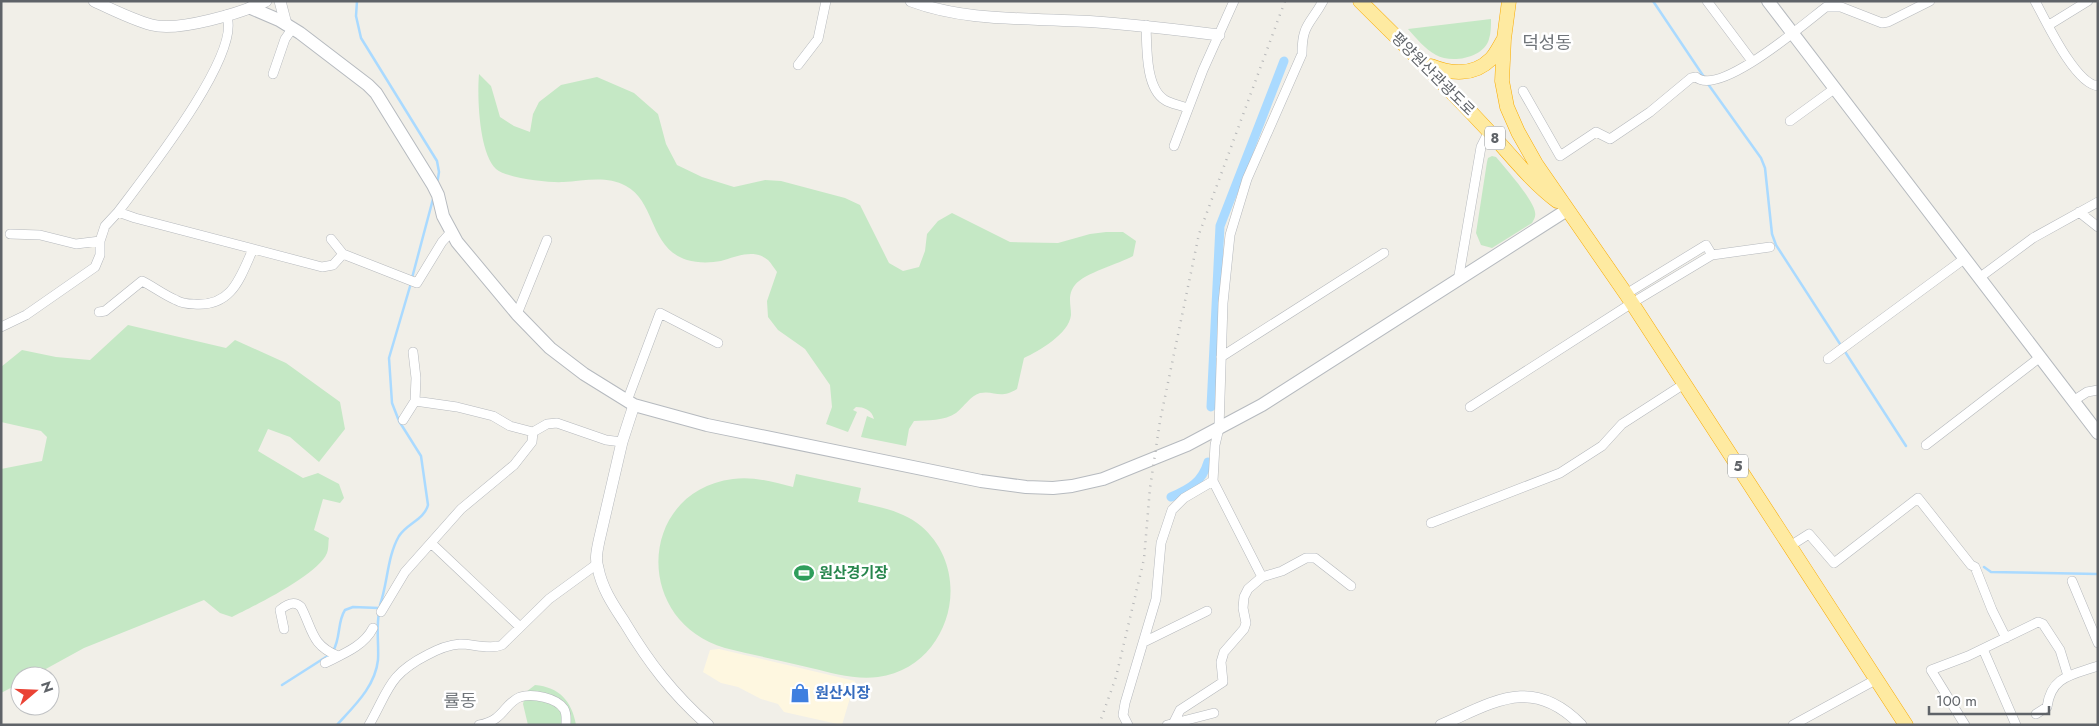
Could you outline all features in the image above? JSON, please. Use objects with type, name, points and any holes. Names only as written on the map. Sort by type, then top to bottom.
[{"type":"highway","name":"평양원산관광도로","points":[[1360,1],[1426,64],[1538,187],[1567,210]]},
{"type":"highway","points":[[1509,1],[1504,39],[1502,81],[1507,107],[1518,132],[1536,164],[1567,210]]},
{"type":"highway","name":"8","points":[[1426,64],[1448,72],[1467,71],[1479,67],[1491,59],[1504,39]]},
{"type":"highway","name":"5","points":[[1567,210],[1629,299],[1906,725]]},
{"type":"main road","points":[[1768,1],[2098,433]]},
{"type":"main road","points":[[251,8],[289,27],[368,85],[376,93],[435,190],[443,216],[451,232],[517,314],[557,354],[584,374],[630,403],[707,425],[981,481],[1053,488],[1103,479],[1187,445],[1262,405],[1567,210]]},
{"type":"street","points":[[96,2],[154,26],[169,27],[226,15],[251,8],[266,1]]},
{"type":"street","points":[[273,74],[289,27],[280,1]]},
{"type":"street","points":[[798,65],[818,39],[826,1]]},
{"type":"street","points":[[911,1],[983,17],[1146,25],[1219,35]]},
{"type":"street","points":[[1174,146],[1187,108],[1234,1]]},
{"type":"street","points":[[1262,577],[1213,481],[1215,445],[1219,428],[1223,303],[1230,235],[1247,179],[1302,54],[1302,36],[1323,1]]},
{"type":"street","points":[[1707,1],[1752,61]]},
{"type":"street","points":[[1523,92],[1560,156],[1596,132],[1610,139],[1650,112],[1691,78],[1696,77],[1707,81],[1720,79],[1793,35],[1826,7],[1841,7],[1882,23],[1888,22],[1930,1]]},
{"type":"street","points":[[2035,1],[2076,72],[2089,84],[2098,86]]},
{"type":"street","points":[[2049,25],[2088,1]]},
{"type":"street","points":[[1,327],[26,316],[95,267],[100,255],[100,241],[105,226],[118,212],[190,112],[213,72],[227,41],[230,29],[226,15]]},
{"type":"street","points":[[1146,25],[1148,67],[1152,82],[1159,95],[1165,100],[1187,108]]},
{"type":"street","points":[[1790,120],[1834,89]]},
{"type":"street","points":[[1458,281],[1481,148],[1489,131]]},
{"type":"street","points":[[1978,278],[2032,238],[2098,202]]},
{"type":"street","points":[[118,212],[322,267],[332,265],[343,254]]},
{"type":"street","points":[[2079,212],[2098,227]]},
{"type":"street","points":[[331,239],[343,254],[417,283],[442,242],[451,232]]},
{"type":"street","points":[[10,234],[40,234],[76,244],[100,241]]},
{"type":"street","points":[[517,314],[547,240]]},
{"type":"street","points":[[1470,407],[1706,245],[1712,255],[1770,247]]},
{"type":"street","points":[[98,312],[105,311],[142,281],[177,301],[200,305],[215,303],[226,297],[234,288],[253,249]]},
{"type":"street","points":[[1221,357],[1384,253]]},
{"type":"street","points":[[1828,359],[1964,259]]},
{"type":"street","points":[[708,725],[684,704],[647,659],[610,599],[601,581],[597,564],[599,542],[630,403],[660,313],[718,343]]},
{"type":"street","points":[[402,420],[415,401],[416,378],[413,352]]},
{"type":"street","points":[[1926,444],[2039,358]]},
{"type":"street","points":[[1431,523],[1560,474],[1602,446],[1622,424],[1684,384]]},
{"type":"street","points":[[2073,401],[2087,392],[2098,390]]},
{"type":"street","points":[[415,401],[457,407],[493,416],[510,426],[533,432],[547,424],[557,423],[606,440],[622,442]]},
{"type":"street","points":[[381,612],[404,572],[461,509],[514,465],[532,442],[533,432]]},
{"type":"street","points":[[1128,725],[1123,715],[1125,703],[1156,599],[1161,543],[1172,510],[1184,498],[1213,481]]},
{"type":"street","points":[[1790,546],[1809,534],[1834,562],[1918,498],[1970,565],[1975,567],[1992,610],[2006,638]]},
{"type":"street","points":[[431,543],[520,627]]},
{"type":"street","points":[[1170,724],[1180,710],[1223,682],[1221,662],[1224,652],[1244,629],[1246,623],[1243,608],[1244,597],[1248,589],[1262,577],[1282,571],[1306,558],[1315,558],[1351,586]]},
{"type":"street","points":[[369,725],[395,677],[406,667],[449,646],[499,647],[549,599],[597,564]]},
{"type":"street","points":[[2072,581],[2098,643]]},
{"type":"street","points":[[284,629],[280,610],[289,604],[298,604],[302,607],[315,640],[333,654]]},
{"type":"street","points":[[1144,642],[1207,610]]},
{"type":"street","points":[[1965,725],[1931,670],[1983,649],[2038,622],[2043,624],[2060,650],[2068,676]]},
{"type":"street","points":[[325,663],[333,654],[365,639],[373,628]]},
{"type":"street","points":[[1983,649],[2016,725]]},
{"type":"street","points":[[2036,714],[2046,707],[2048,695],[2053,686],[2068,676],[2098,666]]},
{"type":"street","points":[[1793,725],[1877,679]]},
{"type":"street","points":[[478,725],[496,719],[514,700],[528,696],[541,697],[562,706],[565,711],[566,725]]},
{"type":"street","points":[[1441,725],[1506,697],[1524,696],[1552,702],[1581,725]]},
{"type":"street","points":[[1170,724],[1214,713]]},
{"type":"shaded area","name":"원산시장","points":[[719,649],[855,681],[842,725],[784,712],[778,704],[761,699],[738,687],[721,683],[703,672],[710,650]]},
{"type":"green space","points":[[1491,19],[1490,34],[1486,46],[1474,55],[1458,59],[1442,58],[1432,53],[1408,29]]},
{"type":"green space","points":[[479,74],[491,86],[500,117],[514,126],[530,132],[533,114],[539,102],[561,85],[597,77],[634,93],[658,114],[666,144],[677,165],[702,177],[734,187],[765,180],[781,181],[845,198],[860,205],[889,263],[903,271],[919,267],[925,251],[927,234],[938,221],[952,213],[1010,242],[1058,243],[1090,234],[1123,232],[1136,241],[1133,256],[1086,277],[1075,285],[1070,296],[1071,315],[1069,322],[1065,329],[1052,341],[1024,358],[1017,389],[1006,394],[980,393],[952,416],[936,420],[914,421],[909,429],[906,446],[861,437],[867,416],[874,419],[870,411],[865,408],[856,407],[853,410],[857,412],[848,432],[826,424],[832,407],[830,385],[805,349],[778,330],[768,317],[767,301],[777,272],[768,260],[763,256],[751,254],[721,261],[699,262],[687,260],[675,254],[666,246],[643,203],[636,193],[626,186],[603,180],[539,181],[509,175],[496,169],[486,151],[480,124]]},
{"type":"green space","points":[[1496,157],[1518,184],[1533,206],[1535,218],[1532,223],[1492,248],[1481,245],[1476,233],[1487,162],[1488,158]]},
{"type":"green space","points":[[128,325],[226,348],[235,340],[286,363],[340,402],[345,429],[319,462],[290,437],[268,429],[258,451],[303,478],[318,473],[339,484],[344,498],[340,503],[323,499],[314,530],[329,538],[327,553],[321,562],[299,580],[269,598],[232,617],[220,613],[204,600],[84,648],[51,666],[10,666],[10,688],[1,693],[1,469],[42,461],[47,437],[41,431],[1,422],[1,367],[22,350],[56,357],[90,360]]},
{"type":"green space","name":"원산경기장","points":[[796,474],[861,488],[858,502],[891,510],[907,517],[921,526],[938,546],[948,568],[951,592],[947,615],[938,637],[923,656],[903,670],[878,677],[852,677],[725,648],[695,633],[674,612],[662,586],[658,558],[664,531],[679,507],[702,489],[733,479],[756,479],[793,487]]},
{"type":"green space","points":[[535,685],[551,689],[563,697],[568,702],[576,725],[528,725],[523,704],[526,692]]},
{"type":"waterway","points":[[357,1],[356,16],[361,38],[437,161],[439,172],[437,184]]},
{"type":"waterway","points":[[1653,1],[1704,77]]},
{"type":"waterway","points":[[1211,407],[1220,226],[1284,61]]},
{"type":"waterway","points":[[1708,84],[1761,158],[1765,168],[1772,234],[1776,245],[1906,446]]},
{"type":"waterway","points":[[412,278],[433,199]]},
{"type":"waterway","points":[[380,605],[395,544],[402,532],[423,514],[428,505],[421,456],[399,421],[392,403],[389,358],[411,283]]},
{"type":"waterway","points":[[1171,497],[1184,491],[1199,480],[1208,462]]},
{"type":"waterway","points":[[1984,567],[1991,572],[2098,574]]},
{"type":"waterway","points":[[333,651],[345,610],[353,607],[379,608]]},
{"type":"waterway","points":[[337,725],[363,696],[373,679],[378,660],[379,613]]},
{"type":"waterway","points":[[282,685],[329,655]]},
{"type":"railway","points":[[1099,725],[1116,677],[1144,559],[1150,488],[1160,421],[1199,234],[1285,1]]},
{"type":"place","name":"원산경기장","points":[[804,573]]},
{"type":"place","name":"원산시장","points":[[800,693]]},
{"type":"district","name":"덕성동","points":[[1547,43]]},
{"type":"district","name":"률동","points":[[460,701]]}]
